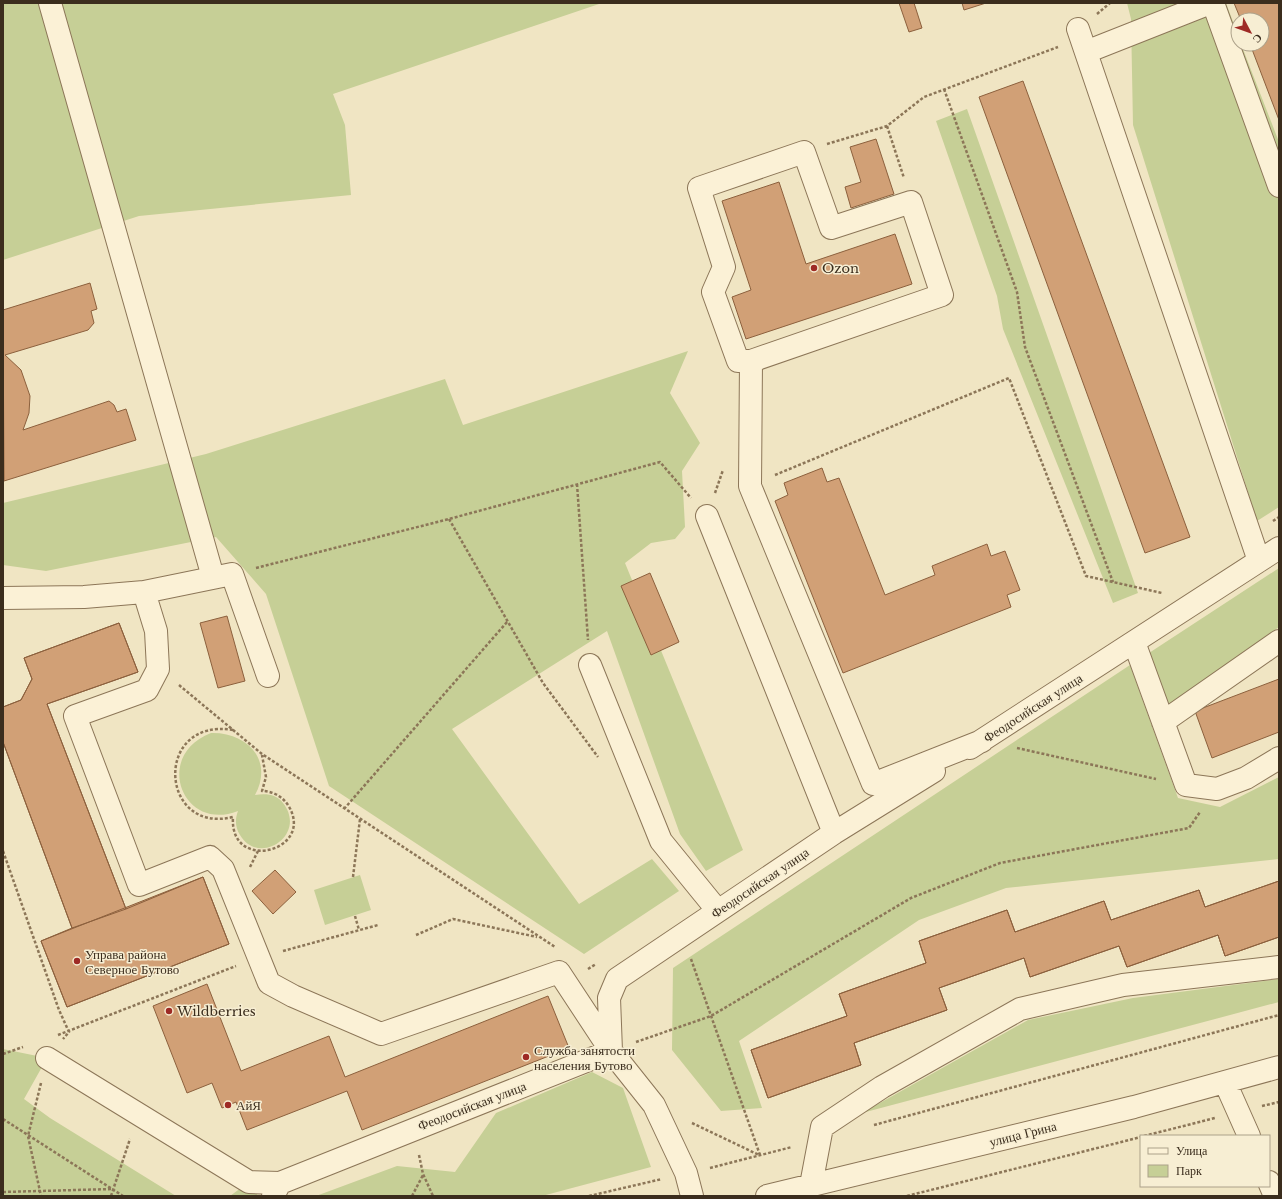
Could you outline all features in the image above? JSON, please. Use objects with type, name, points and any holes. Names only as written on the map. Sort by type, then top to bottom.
[{"type":"street","points":[[50,3],[222,575],[268,676]]},
{"type":"street","points":[[1210,3],[1082,40],[1259,561]]},
{"type":"street","points":[[1213,3],[1279,186]]},
{"type":"street","points":[[804,152],[831,228],[911,202],[942,295],[751,361],[738,361],[713,292],[724,267],[699,188],[804,152]]},
{"type":"street","points":[[751,361],[750,486],[873,784],[982,741]]},
{"type":"street","points":[[707,516],[834,833]]},
{"type":"street","name":"Феодосийская улица","points":[[617,979],[834,833],[982,741],[1279,548]]},
{"type":"street","points":[[3,598],[84,597],[144,592],[222,575]]},
{"type":"street","points":[[144,592],[156,631],[158,669],[147,690],[75,716],[139,885],[210,858],[223,869],[257,958],[269,983],[293,996],[381,1034],[559,972],[611,1051],[654,1105],[686,1173],[692,1196]]},
{"type":"street","points":[[1163,722],[1279,641]]},
{"type":"street","points":[[1134,642],[1186,785],[1216,789],[1246,778],[1279,758]]},
{"type":"street","points":[[590,665],[661,841],[718,911]]},
{"type":"street","points":[[811,1185],[822,1127],[882,1087],[1020,1010],[1123,984],[1279,967]]},
{"type":"street","points":[[611,1051],[609,998],[617,979]]},
{"type":"street","name":"Феодосийская улица","points":[[276,1189],[413,1129],[611,1051]]},
{"type":"street","points":[[47,1058],[249,1182],[276,1189]]},
{"type":"street","name":"улица Грина","points":[[766,1196],[1134,1107],[1279,1067]]},
{"type":"street","points":[[1225,1082],[1249,1135]]},
{"type":"street","points":[[1270,1184],[1275,1196]]},
{"type":"path","points":[[804,152],[887,126],[924,97],[1082,40]]},
{"type":"path","points":[[944,89],[1017,292],[1025,347],[1113,582]]},
{"type":"path","points":[[887,126],[911,202]]},
{"type":"path","points":[[750,486],[1008,378],[1086,576],[1165,594]]},
{"type":"path","points":[[222,575],[449,519],[660,462],[707,516]]},
{"type":"path","points":[[577,484],[590,665]]},
{"type":"path","points":[[449,519],[543,683],[599,759]]},
{"type":"path","points":[[344,809],[507,622]]},
{"type":"path","points":[[158,669],[262,754],[557,949]]},
{"type":"path","points":[[234,730],[223,728],[203,731],[187,742],[176,760],[175,780],[177,790],[189,807],[197,813],[216,819],[233,817],[235,833],[242,843],[252,849],[264,852],[276,848],[286,841],[292,830],[293,819],[289,807],[282,798],[271,792],[262,791],[266,777],[262,754]]},
{"type":"path","points":[[982,741],[1186,785]]},
{"type":"path","points":[[663,1032],[711,1016],[911,898],[1000,863],[1189,828],[1216,789]]},
{"type":"path","points":[[354,877],[360,819]]},
{"type":"path","points":[[3,852],[69,1032]]},
{"type":"path","points":[[355,916],[359,930]]},
{"type":"path","points":[[416,935],[453,920],[539,937]]},
{"type":"path","points":[[54,1037],[257,958],[378,925]]},
{"type":"path","points":[[682,934],[760,1155]]},
{"type":"path","points":[[582,965],[588,969],[617,979]]},
{"type":"path","points":[[873,1125],[1279,1015]]},
{"type":"path","points":[[42,1196],[28,1136],[47,1058],[69,1032]]},
{"type":"path","points":[[3,1054],[25,1047]]},
{"type":"path","points":[[111,1196],[138,1114]]},
{"type":"path","points":[[3,1120],[123,1196]]},
{"type":"path","points":[[689,1122],[760,1155]]},
{"type":"path","points":[[413,1129],[423,1174],[433,1196]]},
{"type":"path","points":[[907,1196],[1140,1137]]},
{"type":"path","points":[[589,1196],[820,1139]]},
{"type":"path","points":[[412,1196],[423,1174]]},
{"type":"path","points":[[3,1192],[113,1189]]},
{"type":"green space","points":[[3,3],[602,3],[333,94],[345,125],[351,195],[139,216],[3,260]]},
{"type":"green space","points":[[1127,3],[1226,3],[1230,14],[1230,52],[1244,52],[1279,142],[1279,507],[1257,521],[1133,125],[1131,19]]},
{"type":"green space","points":[[967,109],[1138,593],[1113,603],[1003,329],[997,296],[936,121]]},
{"type":"green space","points":[[688,351],[670,393],[700,443],[682,471],[685,527],[675,539],[651,543],[625,563],[743,850],[706,871],[680,834],[607,631],[452,729],[579,904],[652,859],[679,891],[584,954],[329,786],[266,594],[216,537],[46,571],[3,565],[3,503],[206,454],[445,379],[463,425]]},
{"type":"green space","points":[[1279,568],[1279,627],[1167,706],[1149,653]]},
{"type":"green space","points":[[1130,665],[1178,798],[1220,807],[1279,777],[1279,859],[1006,888],[919,920],[739,1041],[762,1108],[721,1111],[672,1050],[673,968]]},
{"type":"green space","points":[[211,733],[236,737],[254,750],[259,760],[261,770],[260,782],[255,795],[267,794],[278,798],[283,803],[289,815],[290,826],[285,836],[278,843],[269,847],[258,848],[248,844],[240,835],[236,826],[238,811],[218,815],[202,811],[190,802],[182,788],[179,773],[183,758],[193,744]]},
{"type":"green space","points":[[360,875],[371,910],[325,925],[314,890]]},
{"type":"green space","points":[[1279,979],[1279,1002],[862,1113],[1028,1020],[1133,998]]},
{"type":"green space","points":[[3,1049],[47,1058],[24,1099],[50,1118],[176,1196],[3,1196]]},
{"type":"green space","points":[[592,1072],[623,1088],[651,1167],[542,1196],[316,1196],[397,1166],[455,1172],[496,1113]]},
{"type":"green space","points":[[249,1182],[258,1196],[230,1196]]},
{"type":"building","points":[[899,3],[914,3],[922,28],[909,32]]},
{"type":"building","points":[[962,3],[986,3],[964,10]]},
{"type":"building","points":[[1234,3],[1279,3],[1279,120],[1253,52],[1270,52],[1270,12],[1238,12]]},
{"type":"building","points":[[1023,81],[1190,537],[1145,553],[979,97]]},
{"type":"building","points":[[876,139],[894,194],[851,208],[845,187],[861,182],[850,147]]},
{"type":"building","points":[[779,182],[806,264],[895,234],[912,284],[746,339],[732,297],[751,290],[722,201]]},
{"type":"building","points":[[90,283],[97,309],[91,311],[94,323],[88,330],[5,355],[21,370],[30,396],[29,413],[23,430],[109,401],[114,405],[117,412],[126,409],[136,440],[4,481],[3,310]]},
{"type":"building","points":[[822,468],[827,482],[839,478],[885,595],[935,575],[932,566],[987,544],[991,556],[1005,551],[1020,590],[1007,595],[1011,607],[843,673],[775,501],[788,495],[784,483]]},
{"type":"building","points":[[650,573],[679,642],[651,655],[621,586]]},
{"type":"building","points":[[227,616],[245,681],[218,688],[200,623]]},
{"type":"building","points":[[119,623],[138,672],[47,704],[126,909],[72,928],[3,742],[3,707],[21,700],[32,679],[24,658]]},
{"type":"building","points":[[119,623],[138,672],[47,704],[126,909],[203,877],[229,944],[67,1007],[41,941],[72,928],[3,742],[3,707],[21,700],[32,679],[24,658]]},
{"type":"building","points":[[1279,679],[1279,732],[1212,758],[1195,711]]},
{"type":"building","points":[[275,870],[296,892],[273,914],[252,891]]},
{"type":"building","points":[[203,877],[229,944],[67,1007],[41,941]]},
{"type":"building","points":[[1279,881],[1279,937],[1225,956],[1218,935],[1127,967],[1119,946],[1030,977],[1024,958],[939,988],[947,1010],[854,1043],[861,1065],[768,1098],[751,1050],[847,1016],[839,994],[926,963],[919,941],[1007,910],[1015,932],[1104,901],[1111,920],[1199,890],[1205,907]]},
{"type":"building","points":[[1279,881],[1279,937],[1225,956],[1218,935],[1127,967],[1119,946],[1030,977],[1024,958],[939,988],[947,1010],[854,1043],[861,1065],[768,1098],[751,1050],[847,1016],[839,994],[926,963],[919,941],[1007,910],[1015,932],[1104,901],[1111,920],[1199,890],[1205,907]]},
{"type":"building","points":[[207,984],[241,1071],[329,1036],[345,1077],[548,996],[569,1048],[362,1130],[347,1091],[247,1130],[236,1102],[222,1108],[212,1083],[187,1093],[153,1006]]},
{"type":"place","name":"Ozon","points":[[814,268]]},
{"type":"place","name":"Управа района Северное Бутово","points":[[77,961]]},
{"type":"place","name":"Wildberries","points":[[169,1011]]},
{"type":"place","name":"Служба занятости населения Бутово","points":[[526,1057]]},
{"type":"place","name":"АйЯ","points":[[228,1105]]}]
